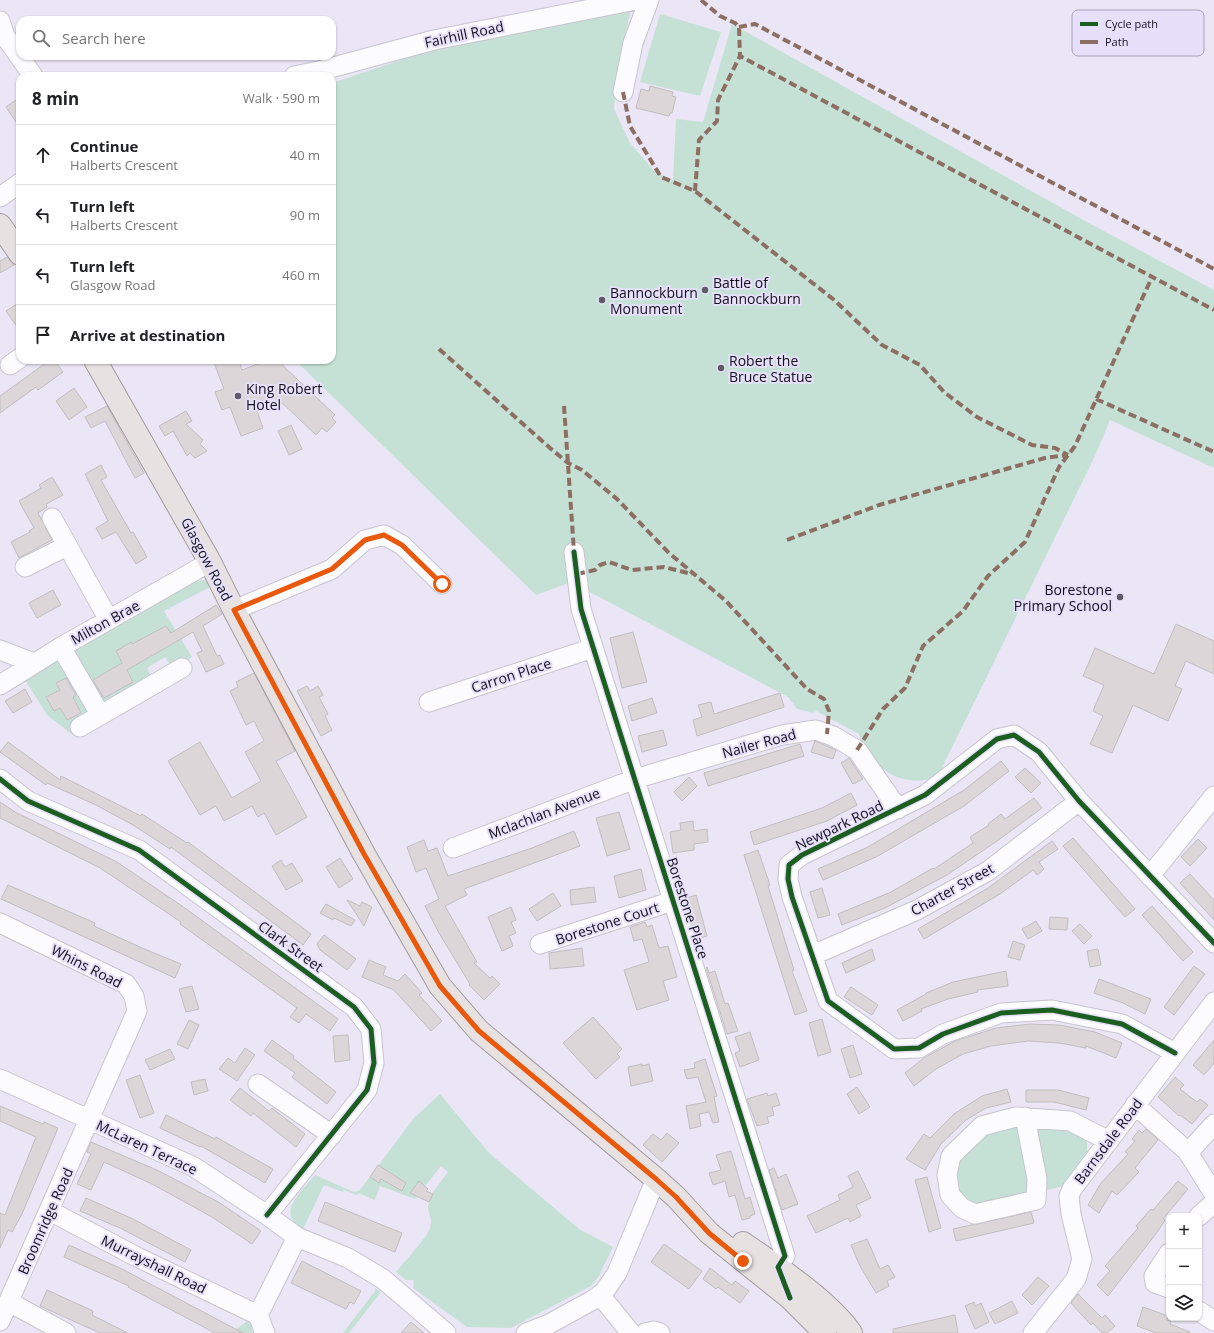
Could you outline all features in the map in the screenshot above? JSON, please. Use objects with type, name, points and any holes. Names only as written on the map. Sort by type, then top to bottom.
[{"type":"main road","name":"Glasgow Road","points":[[96,364],[210,562],[364,854],[440,986],[479,1031],[656,1179],[676,1197],[709,1233],[790,1298],[825,1333]]},
{"type":"main road","name":"Glasgow Road","points":[[676,1197],[778,1267],[841,1318],[851,1333]]},
{"type":"street","name":"Fairhill Road","points":[[310,72],[434,40],[636,0]]},
{"type":"street","points":[[623,92],[633,44],[649,0]]},
{"type":"street","points":[[0,21],[5,36],[16,52]]},
{"type":"street","points":[[22,60],[30,72]]},
{"type":"street","points":[[0,196],[16,186]]},
{"type":"street","points":[[52,518],[109,620]]},
{"type":"street","points":[[234,610],[332,569],[365,540],[384,535],[402,545],[442,584]]},
{"type":"street","points":[[25,567],[67,546]]},
{"type":"street","name":"Borestone Place","points":[[574,552],[581,609],[785,1256],[778,1267]]},
{"type":"street","name":"Milton Brae","points":[[0,685],[61,647],[210,562]]},
{"type":"street","points":[[61,647],[100,714]]},
{"type":"street","name":"Carron Place","points":[[429,702],[593,648]]},
{"type":"street","points":[[0,650],[34,663]]},
{"type":"street","points":[[80,727],[100,714],[182,668]]},
{"type":"street","name":"Nailer Road","points":[[635,779],[782,734],[816,730],[833,736],[857,750],[898,809]]},
{"type":"street","name":"Newpark Road","points":[[1175,1053],[1122,1024],[1052,1010],[1001,1013],[943,1034],[919,1048],[894,1049],[828,1001],[791,891],[788,879],[789,865],[802,855],[925,795],[997,739],[1014,735],[1039,752],[1079,801],[1214,943]]},
{"type":"street","name":"Clark Street","points":[[0,779],[28,801],[139,850],[354,1007],[371,1029],[374,1063],[367,1090],[267,1215]]},
{"type":"street","name":"Mclachlan Avenue","points":[[453,848],[635,779]]},
{"type":"street","points":[[1150,876],[1214,796]]},
{"type":"street","name":"Charter Street","points":[[813,955],[917,910],[988,871],[1079,801]]},
{"type":"street","name":"Borestone Court","points":[[540,944],[673,901]]},
{"type":"street","name":"Whins Road","points":[[0,923],[126,984],[134,996],[137,1011],[89,1120]]},
{"type":"street","name":"Barnsdale Road","points":[[1032,1333],[1076,1278],[1082,1259],[1071,1214],[1069,1196],[1072,1189],[1214,1002]]},
{"type":"street","name":"McLaren Terrace","points":[[0,1078],[194,1167],[267,1215],[297,1238],[348,1258],[383,1279],[446,1333]]},
{"type":"street","points":[[258,1084],[332,1135]]},
{"type":"street","points":[[1135,1105],[1188,1153],[1214,1194]]},
{"type":"street","points":[[1025,1117],[1038,1179],[1036,1200],[975,1214],[962,1208],[950,1195],[947,1174],[951,1156],[982,1126],[1016,1117],[1025,1117],[1070,1121],[1109,1141]]},
{"type":"street","name":"Broomridge Road","points":[[0,1321],[89,1120]]},
{"type":"street","points":[[1188,1153],[1214,1124]]},
{"type":"street","points":[[526,1333],[549,1324],[600,1295],[617,1273],[656,1179]]},
{"type":"street","points":[[1202,1213],[1214,1203]]},
{"type":"street","name":"Murrayshall Road","points":[[50,1211],[135,1256],[258,1315]]},
{"type":"street","points":[[265,1333],[258,1315],[297,1238]]},
{"type":"street","points":[[1166,1258],[1154,1276],[1155,1282],[1166,1287]]},
{"type":"street","points":[[778,1267],[790,1298]]},
{"type":"street","points":[[600,1295],[632,1333]]},
{"type":"street","points":[[9,1302],[66,1333]]},
{"type":"street","points":[[1202,1313],[1214,1321]]},
{"type":"street","points":[[645,1333],[660,1333]]},
{"type":"green space","points":[[631,9],[617,74],[614,109],[630,143],[655,172],[673,180],[676,119],[703,122],[732,24],[1087,222],[1214,290],[1214,468],[1110,420],[1095,456],[938,776],[925,780],[913,781],[890,773],[879,766],[871,757],[859,734],[816,711],[813,713],[797,709],[788,697],[586,590],[566,584],[536,595],[299,364],[336,364],[336,82],[437,48]]},
{"type":"green space","points":[[660,14],[721,32],[700,96],[640,82]]},
{"type":"green space","points":[[208,580],[212,586],[164,611],[192,657],[172,668],[165,657],[147,668],[152,678],[103,704],[72,652],[195,581]]},
{"type":"green space","points":[[57,662],[60,664],[92,711],[70,727],[78,739],[47,715],[25,680]]},
{"type":"green space","points":[[440,1094],[489,1153],[579,1229],[613,1247],[599,1276],[591,1286],[511,1328],[467,1327],[413,1288],[414,1280],[406,1280],[396,1272],[420,1244],[430,1228],[431,1218],[428,1209],[429,1202],[436,1188],[448,1172],[441,1166],[415,1199],[380,1186],[375,1200],[358,1193],[357,1195],[344,1190],[343,1192],[324,1185],[303,1229],[295,1223],[291,1216],[293,1202],[315,1175],[354,1192],[360,1190],[414,1118]]},
{"type":"green space","points":[[1022,1124],[1069,1130],[1087,1138],[1087,1155],[1064,1186],[972,1208],[958,1197],[955,1161],[993,1129]]},
{"type":"green space","points":[[375,1288],[381,1292],[349,1333],[343,1333],[375,1291]]},
{"type":"green space","points":[[247,1321],[250,1323],[253,1333],[231,1333]]},
{"type":"building","points":[[650,86],[673,92],[672,96],[676,97],[672,113],[670,113],[669,116],[636,108],[641,89],[649,91]]},
{"type":"building","points":[[16,100],[16,122],[6,107]]},
{"type":"building","points":[[7,257],[14,265],[0,273],[0,261]]},
{"type":"building","points":[[16,305],[16,325],[6,311]]},
{"type":"building","points":[[44,364],[57,364],[63,372],[38,390],[36,387],[0,413],[0,396]]},
{"type":"building","name":"King Robert Hotel","points":[[215,364],[240,364],[242,370],[258,364],[281,364],[335,415],[332,418],[336,422],[327,432],[322,428],[316,435],[279,400],[256,408],[263,428],[241,436],[230,407],[222,410],[215,392],[224,389]]},
{"type":"building","points":[[74,388],[87,407],[69,420],[56,401]]},
{"type":"building","points":[[107,406],[144,473],[135,478],[105,421],[91,428],[85,417]]},
{"type":"building","points":[[186,411],[192,421],[186,424],[203,440],[200,444],[207,451],[195,458],[190,453],[187,456],[173,431],[165,436],[159,426]]},
{"type":"building","points":[[291,425],[302,449],[289,455],[278,431]]},
{"type":"building","points":[[101,465],[107,477],[101,480],[131,533],[133,532],[147,557],[136,564],[116,532],[102,539],[96,528],[108,521],[85,474]]},
{"type":"building","points":[[52,477],[63,495],[46,504],[47,507],[38,513],[52,540],[19,558],[11,542],[30,532],[29,531],[34,528],[19,501],[41,488],[39,485]]},
{"type":"building","points":[[53,590],[61,605],[37,618],[29,603]]},
{"type":"building","points":[[216,605],[222,614],[203,626],[217,656],[220,655],[224,664],[206,672],[197,653],[202,651],[193,632],[127,670],[133,682],[104,698],[93,680],[122,663],[116,651],[131,642],[132,644],[166,626],[171,633]]},
{"type":"building","points":[[1176,624],[1214,641],[1214,674],[1186,661],[1175,686],[1182,689],[1168,721],[1133,705],[1112,753],[1090,744],[1103,716],[1093,711],[1104,685],[1083,676],[1095,648],[1154,674]]},
{"type":"building","points":[[633,632],[647,682],[622,688],[610,638]]},
{"type":"building","points":[[254,673],[295,751],[276,761],[307,817],[276,835],[264,813],[258,817],[252,806],[224,821],[216,806],[200,815],[168,761],[200,742],[232,798],[261,781],[245,752],[264,741],[254,721],[246,725],[230,691],[238,687],[236,682]]},
{"type":"building","points":[[66,678],[76,695],[73,697],[81,713],[67,720],[60,708],[54,711],[46,697],[60,690],[56,683]]},
{"type":"building","points":[[307,686],[310,691],[318,686],[323,695],[319,697],[328,714],[325,716],[332,730],[321,736],[297,691]]},
{"type":"building","points":[[25,689],[32,702],[13,713],[5,701]]},
{"type":"building","points":[[780,693],[784,707],[697,736],[693,720],[702,717],[698,705],[711,702],[714,714]]},
{"type":"building","points":[[652,698],[657,713],[632,721],[628,706]]},
{"type":"building","points":[[663,730],[667,745],[642,752],[638,736]]},
{"type":"building","points":[[815,741],[836,750],[833,759],[811,752]]},
{"type":"building","points":[[8,742],[60,780],[61,776],[141,816],[142,814],[187,843],[188,842],[311,934],[303,945],[171,847],[170,849],[133,825],[96,805],[47,783],[46,785],[0,752]]},
{"type":"building","points":[[800,744],[804,756],[708,786],[704,773]]},
{"type":"building","points":[[849,758],[863,779],[853,784],[841,763]]},
{"type":"building","points":[[1001,761],[1009,771],[964,806],[876,857],[823,880],[818,869],[868,847],[964,790]]},
{"type":"building","points":[[1025,768],[1041,783],[1031,793],[1015,777]]},
{"type":"building","points":[[689,777],[697,786],[682,801],[674,792]]},
{"type":"building","points":[[851,793],[857,805],[827,821],[754,845],[750,832],[822,808]]},
{"type":"building","points":[[1034,798],[1042,808],[947,875],[885,908],[842,925],[838,914],[891,892],[933,868],[934,869],[973,843],[970,837],[989,825],[988,824],[1001,814],[1005,819]]},
{"type":"building","points":[[0,802],[15,812],[117,862],[182,906],[338,1019],[330,1031],[306,1014],[299,1023],[290,1017],[297,1008],[180,924],[181,922],[100,868],[0,818]]},
{"type":"building","points":[[619,812],[630,849],[607,856],[596,818]]},
{"type":"building","points":[[693,821],[694,831],[707,829],[708,842],[694,844],[694,850],[673,853],[670,832],[681,830],[680,823]]},
{"type":"building","points":[[574,831],[580,846],[464,889],[467,895],[445,906],[477,962],[474,963],[490,978],[492,976],[500,984],[484,1000],[469,985],[470,984],[439,933],[425,906],[439,899],[426,868],[416,872],[407,847],[424,840],[428,851],[437,848],[448,876],[532,848]]},
{"type":"building","points":[[1073,838],[1135,909],[1125,917],[1063,846]]},
{"type":"building","points":[[1198,839],[1207,848],[1190,866],[1181,857]]},
{"type":"building","points":[[1052,841],[1058,849],[1039,862],[1044,869],[1037,875],[1033,870],[1000,894],[924,939],[918,929],[988,888]]},
{"type":"building","points":[[758,850],[770,885],[768,886],[794,970],[792,971],[807,1011],[795,1015],[744,855]]},
{"type":"building","points":[[340,858],[353,879],[339,888],[326,867]]},
{"type":"building","points":[[281,860],[285,867],[292,863],[303,881],[286,890],[272,866]]},
{"type":"building","points":[[641,869],[646,890],[619,898],[614,876]]},
{"type":"building","points":[[1190,874],[1214,900],[1214,920],[1180,883]]},
{"type":"building","points":[[8,885],[95,923],[94,926],[142,948],[181,964],[175,978],[1,899]]},
{"type":"building","points":[[594,887],[596,902],[571,905],[570,890]]},
{"type":"building","points":[[822,888],[830,915],[818,918],[810,892]]},
{"type":"building","points":[[553,893],[561,906],[537,921],[529,909]]},
{"type":"building","points":[[696,895],[707,936],[696,939],[684,899]]},
{"type":"building","points":[[347,900],[360,906],[362,902],[372,907],[364,926]]},
{"type":"building","points":[[326,904],[355,920],[351,926],[334,918],[333,920],[320,913]]},
{"type":"building","points":[[1152,906],[1193,952],[1183,961],[1142,915]]},
{"type":"building","points":[[511,907],[516,920],[511,922],[516,933],[509,936],[513,946],[502,951],[488,917]]},
{"type":"building","points":[[1050,917],[1068,918],[1067,930],[1049,929]]},
{"type":"building","points":[[1036,921],[1042,931],[1028,939],[1022,929]]},
{"type":"building","points":[[645,922],[647,927],[652,925],[659,948],[668,946],[677,977],[663,981],[669,1000],[637,1010],[624,970],[649,962],[642,939],[634,941],[630,927]]},
{"type":"building","points":[[1080,924],[1092,936],[1084,944],[1072,931]]},
{"type":"building","points":[[324,935],[356,959],[347,970],[320,950],[317,944]]},
{"type":"building","points":[[1013,941],[1025,945],[1020,960],[1008,957]]},
{"type":"building","points":[[582,948],[584,966],[550,969],[549,953]]},
{"type":"building","points":[[872,949],[875,960],[846,973],[842,963]]},
{"type":"building","points":[[1098,949],[1101,965],[1090,967],[1087,951]]},
{"type":"building","points":[[369,960],[386,967],[383,975],[398,981],[405,974],[422,993],[419,995],[442,1021],[431,1031],[394,990],[362,977]]},
{"type":"building","points":[[1194,966],[1205,974],[1174,1015],[1164,1007]]},
{"type":"building","points":[[707,967],[709,973],[715,971],[725,1004],[728,1003],[738,1031],[727,1034],[706,968]]},
{"type":"building","points":[[1006,971],[1008,986],[977,990],[978,992],[948,999],[921,1009],[922,1011],[903,1021],[897,1010],[926,993],[953,982]]},
{"type":"building","points":[[1099,979],[1151,999],[1145,1014],[1123,1003],[1094,993]]},
{"type":"building","points":[[192,986],[199,1009],[186,1012],[179,989]]},
{"type":"building","points":[[851,987],[878,1005],[872,1015],[844,997]]},
{"type":"building","points":[[593,1017],[622,1049],[617,1054],[620,1057],[596,1079],[563,1043]]},
{"type":"building","points":[[822,1019],[831,1052],[818,1056],[809,1023]]},
{"type":"building","points":[[189,1020],[199,1025],[188,1049],[177,1044]]},
{"type":"building","points":[[1030,1024],[1059,1025],[1095,1032],[1122,1043],[1116,1058],[1086,1046],[1086,1048],[1059,1043],[1028,1041],[991,1046],[963,1054],[936,1069],[914,1086],[905,1073],[924,1058],[955,1041],[996,1028]]},
{"type":"building","points":[[750,1032],[759,1060],[740,1067],[735,1053],[740,1051],[735,1037]]},
{"type":"building","points":[[348,1035],[350,1060],[335,1062],[333,1036]]},
{"type":"building","points":[[272,1040],[294,1056],[293,1058],[336,1092],[327,1104],[292,1077],[295,1073],[264,1051]]},
{"type":"building","points":[[1214,1040],[1214,1063],[1204,1075],[1193,1065]]},
{"type":"building","points":[[853,1045],[862,1074],[850,1078],[841,1049]]},
{"type":"building","points":[[245,1048],[255,1055],[237,1081],[219,1069],[228,1058],[235,1063]]},
{"type":"building","points":[[170,1049],[175,1059],[150,1070],[145,1060]]},
{"type":"building","points":[[705,1059],[717,1096],[714,1097],[719,1122],[713,1123],[709,1112],[699,1114],[701,1126],[690,1129],[686,1106],[706,1102],[698,1077],[687,1079],[684,1070],[695,1068],[694,1063]]},
{"type":"building","points":[[642,1064],[642,1066],[649,1064],[653,1081],[631,1086],[628,1067]]},
{"type":"building","points":[[140,1075],[154,1113],[140,1118],[126,1080]]},
{"type":"building","points":[[1175,1077],[1184,1085],[1180,1089],[1197,1102],[1200,1099],[1208,1105],[1192,1124],[1180,1115],[1179,1116],[1158,1097]]},
{"type":"building","points":[[205,1079],[208,1091],[194,1095],[191,1082]]},
{"type":"building","points":[[857,1087],[870,1107],[859,1114],[847,1094]]},
{"type":"building","points":[[240,1088],[269,1111],[272,1108],[305,1134],[296,1147],[253,1113],[251,1116],[230,1100]]},
{"type":"building","points":[[1007,1089],[1011,1102],[986,1108],[966,1120],[941,1144],[925,1170],[906,1159],[924,1134],[930,1138],[954,1114],[982,1096]]},
{"type":"building","points":[[1026,1090],[1058,1090],[1089,1098],[1086,1110],[1054,1102],[1026,1102]]},
{"type":"building","points":[[767,1093],[768,1096],[776,1093],[780,1105],[772,1107],[774,1115],[767,1117],[769,1123],[757,1126],[747,1099]]},
{"type":"building","points":[[0,1106],[43,1124],[44,1122],[58,1128],[22,1214],[12,1232],[8,1230],[0,1248],[0,1213],[5,1215],[36,1137],[0,1121]]},
{"type":"building","points":[[166,1115],[215,1139],[216,1137],[273,1169],[265,1183],[201,1146],[200,1147],[160,1128]]},
{"type":"building","points":[[1146,1129],[1158,1140],[1135,1168],[1139,1172],[1117,1195],[1112,1191],[1099,1213],[1088,1205],[1101,1183],[1128,1154],[1125,1152],[1135,1141],[1132,1139],[1139,1130],[1142,1133]]},
{"type":"building","points":[[667,1133],[679,1143],[662,1162],[643,1145],[653,1134],[661,1140]]},
{"type":"building","points":[[91,1142],[159,1171],[220,1203],[261,1231],[252,1244],[212,1217],[152,1184],[104,1162],[91,1190],[77,1184],[91,1154],[87,1152]]},
{"type":"building","points":[[731,1151],[745,1199],[750,1197],[755,1214],[750,1216],[750,1218],[742,1220],[735,1195],[729,1197],[725,1181],[713,1185],[709,1173],[721,1170],[716,1155]]},
{"type":"building","points":[[378,1165],[406,1183],[402,1191],[381,1179],[379,1183],[370,1177]]},
{"type":"building","points":[[774,1168],[778,1178],[786,1174],[798,1204],[782,1210],[769,1170]]},
{"type":"building","points":[[858,1171],[871,1198],[856,1205],[861,1216],[850,1222],[848,1218],[816,1233],[807,1216],[840,1200],[838,1195],[853,1187],[848,1176]]},
{"type":"building","points":[[927,1177],[941,1228],[929,1232],[915,1180]]},
{"type":"building","points":[[419,1181],[428,1189],[426,1191],[433,1194],[429,1202],[410,1193]]},
{"type":"building","points":[[1178,1181],[1188,1189],[1168,1213],[1166,1213],[1163,1219],[1165,1220],[1158,1231],[1108,1296],[1097,1285],[1110,1271],[1105,1266],[1138,1228],[1136,1226],[1151,1209],[1153,1210]]},
{"type":"building","points":[[86,1198],[133,1219],[191,1250],[185,1262],[120,1228],[80,1211]]},
{"type":"building","points":[[325,1202],[402,1233],[395,1252],[318,1221]]},
{"type":"building","points":[[1031,1212],[1034,1223],[956,1241],[953,1229]]},
{"type":"building","points":[[867,1239],[880,1269],[888,1265],[895,1277],[887,1281],[889,1286],[876,1293],[860,1266],[851,1245]]},
{"type":"building","points":[[664,1244],[702,1271],[689,1289],[651,1262]]},
{"type":"building","points":[[69,1245],[122,1269],[243,1333],[215,1333],[128,1287],[129,1286],[64,1257]]},
{"type":"building","points":[[302,1261],[361,1291],[354,1304],[350,1302],[346,1309],[291,1283]]},
{"type":"building","points":[[710,1268],[732,1285],[735,1281],[749,1291],[740,1303],[718,1287],[716,1289],[703,1279]]},
{"type":"building","points":[[1038,1277],[1049,1286],[1032,1305],[1022,1295]]},
{"type":"building","points":[[47,1290],[93,1311],[92,1315],[128,1333],[100,1333],[40,1306]]},
{"type":"building","points":[[1078,1294],[1102,1318],[1105,1315],[1115,1326],[1107,1333],[1102,1333],[1093,1323],[1091,1325],[1071,1303]]},
{"type":"building","points":[[1012,1301],[1018,1313],[995,1324],[989,1313]]},
{"type":"building","points":[[974,1302],[975,1306],[981,1303],[989,1322],[975,1329],[965,1306]]},
{"type":"building","points":[[1143,1307],[1166,1315],[1166,1321],[1171,1321],[1170,1324],[1190,1333],[1156,1333],[1137,1326]]},
{"type":"building","points":[[955,1315],[958,1333],[893,1333],[893,1329]]},
{"type":"building","points":[[411,1322],[424,1333],[401,1333]]},
{"type":"marked path","points":[[701,0],[720,16],[735,23],[739,27],[740,56],[1214,310]]},
{"type":"marked path","points":[[739,27],[755,24],[1214,269]]},
{"type":"marked path","points":[[695,191],[699,140],[717,121],[718,100],[740,56]]},
{"type":"marked path","points":[[623,92],[630,126],[661,177],[695,191],[833,299],[882,345],[920,365],[944,392],[977,417],[1032,445],[1055,448],[1068,455]]},
{"type":"marked path","points":[[857,750],[883,709],[905,688],[923,646],[963,611],[988,576],[1025,542],[1059,467],[1075,446],[1152,277]]},
{"type":"marked path","points":[[439,349],[550,448],[568,463],[582,470],[617,499],[669,553],[726,601],[807,689],[824,699],[829,711],[827,734]]},
{"type":"marked path","points":[[1096,399],[1214,452]]},
{"type":"marked path","points":[[564,406],[574,552]]},
{"type":"marked path","points":[[787,540],[879,505],[1045,458],[1068,455]]},
{"type":"marked path","points":[[577,574],[595,570],[600,565],[609,562],[632,570],[664,567],[692,574]]},
{"type":"cycle path","points":[[574,552],[581,609],[785,1256],[778,1267],[790,1298]]},
{"type":"cycle path","points":[[1175,1053],[1122,1024],[1052,1010],[1001,1013],[943,1034],[919,1048],[894,1049],[828,1001],[792,897],[788,879],[789,865],[802,855],[925,795],[997,739],[1014,735],[1039,752],[1079,801],[1214,943]]},
{"type":"cycle path","points":[[0,779],[28,801],[139,850],[354,1007],[371,1029],[374,1063],[367,1090],[267,1215]]},
{"type":"place","name":"Battle of Bannockburn","points":[[705,290]]},
{"type":"place","name":"Bannockburn Monument","points":[[602,300]]},
{"type":"place","name":"Robert the Bruce Statue","points":[[721,368]]},
{"type":"place","name":"King Robert Hotel","points":[[238,396]]},
{"type":"place","name":"Borestone Primary School","points":[[1120,597]]},
{"type":"route","points":[[442,584],[402,545],[384,535],[365,540],[332,569],[234,610],[364,854],[440,986],[479,1031],[656,1179],[676,1197],[709,1233],[743,1261]]}]
